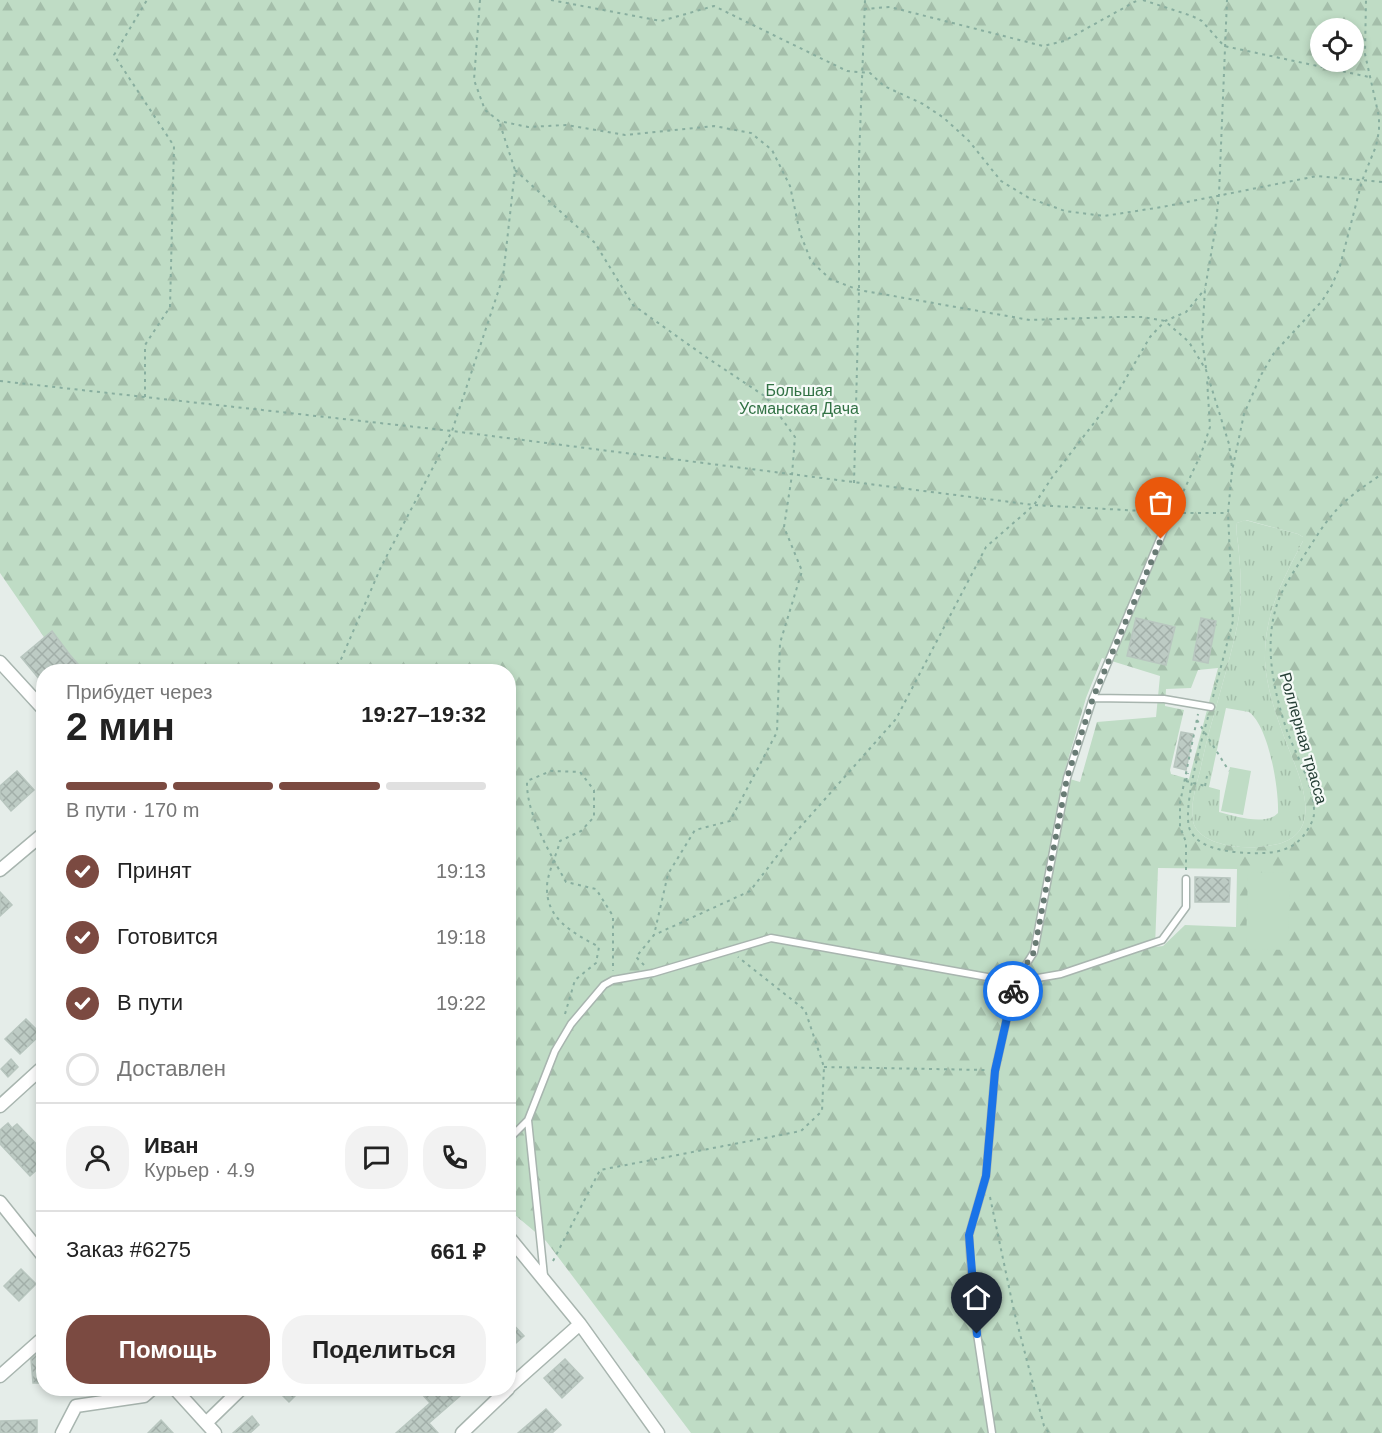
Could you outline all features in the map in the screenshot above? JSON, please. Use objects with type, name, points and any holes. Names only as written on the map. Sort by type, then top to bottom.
[{"type":"street","points":[[0,662],[36,701]]},
{"type":"street","points":[[0,870],[36,839]]},
{"type":"street","points":[[0,1106],[36,1073]]},
{"type":"street","points":[[0,1202],[36,1247]]},
{"type":"street","points":[[516,1246],[580,1324],[658,1433]]},
{"type":"street","points":[[516,1382],[580,1324]]},
{"type":"street","points":[[0,1376],[36,1344]]},
{"type":"street","points":[[62,1433],[76,1406],[144,1396]]},
{"type":"street","points":[[181,1396],[215,1433]]},
{"type":"street","points":[[206,1423],[234,1396]]},
{"type":"street","points":[[462,1433],[501,1396]]},
{"type":"lane","points":[[992,1433],[974,1314],[969,1235],[986,1176],[995,1071],[1015,982],[1034,952],[1067,778],[1093,698],[1168,520],[1173,513]]},
{"type":"lane","points":[[1093,698],[1164,699],[1211,707]]},
{"type":"lane","points":[[516,1132],[528,1120],[555,1051],[566,1033],[604,985],[613,980],[653,973],[758,941],[777,938],[1015,982],[1061,974],[1162,940],[1186,908],[1186,879]]},
{"type":"lane","points":[[528,1120],[544,1279]]},
{"type":"path","points":[[145,397],[145,345],[170,307],[174,146],[114,55],[147,0]]},
{"type":"path","points":[[480,0],[474,80],[485,110],[499,121],[528,127],[566,125],[625,135],[714,126],[751,133],[772,150],[790,186],[800,232],[812,261],[830,279],[859,290],[1030,320],[1143,317],[1165,321],[1189,342],[1206,370],[1229,444],[1232,471]]},
{"type":"path","points":[[551,0],[661,21],[714,6],[846,70],[870,73],[884,86],[923,104],[944,118],[969,141],[1001,182],[1029,198],[1065,211],[1104,216],[1162,207],[1317,176],[1382,182]]},
{"type":"path","points":[[854,483],[859,290],[859,159],[865,0]]},
{"type":"path","points":[[864,9],[890,7],[1043,46],[1064,41],[1138,0]]},
{"type":"path","points":[[1143,0],[1202,21],[1224,46],[1369,77]]},
{"type":"path","points":[[1173,513],[1201,454],[1210,427],[1202,339],[1205,289],[1219,194],[1227,0]]},
{"type":"path","points":[[1232,471],[1244,414],[1261,375],[1274,353],[1322,301],[1332,285],[1340,266],[1362,181],[1376,146],[1379,131],[1378,117],[1365,54],[1366,0]]},
{"type":"path","points":[[339,664],[381,567],[452,432],[503,277],[515,170],[499,121]]},
{"type":"path","points":[[515,170],[595,243],[633,305],[766,397],[795,436],[784,527],[802,571],[780,643],[777,732],[730,820],[695,830],[668,874],[654,935]]},
{"type":"path","points":[[653,973],[636,957],[654,935],[750,891],[794,834],[896,719],[986,547],[1034,505],[1053,476],[1118,392],[1150,337],[1165,321],[1186,312],[1205,289]]},
{"type":"path","points":[[0,381],[452,432],[1034,505],[1173,513],[1228,513]]},
{"type":"path","name":"Роллерная трасса","points":[[1232,471],[1228,513],[1233,621],[1204,731],[1187,815],[1189,830],[1193,836],[1215,848],[1246,853],[1279,852],[1295,845],[1302,840],[1313,819],[1313,802],[1288,732],[1273,680],[1271,664],[1274,617],[1282,592],[1333,513],[1382,474]]},
{"type":"path","points":[[1186,879],[1186,842],[1180,827],[1180,803],[1200,705]]},
{"type":"path","points":[[1197,720],[1229,771]]},
{"type":"path","points":[[563,1021],[575,980],[596,963],[599,947],[566,928],[549,905],[547,885],[555,861],[560,841],[581,831],[594,817],[594,790],[580,772],[551,771],[527,781],[527,796],[544,841],[555,861],[566,882],[596,889],[613,916],[613,980]]},
{"type":"path","points":[[1188,773],[1186,781],[1205,786],[1207,776]]},
{"type":"path","points":[[544,1279],[600,1170],[801,1131],[822,1111],[824,1067],[805,1010],[729,950]]},
{"type":"path","points":[[824,1067],[995,1071]]},
{"type":"path","points":[[986,1176],[1014,1311],[1044,1426],[1049,1433]]},
{"type":"green space","name":"Большая Усманская Дача","points":[[0,0],[1382,0],[1382,1433],[691,1433],[546,1241],[516,1216],[516,664],[63,664],[0,573]],"holes":[[[1246,520],[1303,537],[1303,541],[1281,584],[1271,613],[1265,644],[1265,661],[1271,696],[1304,795],[1303,825],[1294,836],[1278,844],[1256,847],[1226,845],[1211,840],[1196,829],[1192,815],[1195,789],[1238,622],[1241,588],[1237,523]],[[1102,658],[1160,676],[1156,717],[1097,722],[1080,782],[1063,777],[1086,698]],[[1218,668],[1189,779],[1171,774],[1184,710],[1165,706],[1166,689],[1191,688],[1198,670]],[[1158,868],[1237,869],[1236,927],[1185,925],[1163,946],[1155,947]]]},
{"type":"green space","points":[[1245,520],[1303,537],[1281,584],[1271,613],[1265,644],[1265,661],[1271,696],[1304,795],[1303,825],[1294,836],[1278,844],[1256,847],[1226,845],[1211,840],[1196,829],[1192,815],[1195,789],[1238,622],[1241,588],[1237,523]],"holes":[[[1226,708],[1249,712],[1262,731],[1275,774],[1278,813],[1266,819],[1250,819],[1219,812],[1220,790],[1209,787]]]},
{"type":"green space","points":[[1230,767],[1251,771],[1243,815],[1221,811]]},
{"type":"green space","points":[[1248,872],[1290,873],[1288,950],[1246,949]]},
{"type":"building","points":[[1136,618],[1175,627],[1166,665],[1127,656]]},
{"type":"building","points":[[1201,618],[1216,621],[1208,663],[1193,660]]},
{"type":"building","points":[[52,631],[78,664],[36,664],[36,675],[21,657]]},
{"type":"building","points":[[1181,732],[1193,734],[1186,770],[1174,767]]},
{"type":"building","points":[[17,771],[34,790],[11,811],[0,798],[0,786]]},
{"type":"building","points":[[1195,877],[1230,878],[1229,902],[1195,902]]},
{"type":"building","points":[[0,892],[12,905],[0,916]]},
{"type":"building","points":[[26,1019],[36,1029],[36,1039],[20,1054],[5,1039]]},
{"type":"building","points":[[11,1059],[18,1067],[8,1077],[1,1069]]},
{"type":"building","points":[[8,1123],[12,1128],[17,1124],[36,1144],[36,1170],[30,1176],[0,1144],[0,1130]]},
{"type":"building","points":[[21,1269],[36,1284],[19,1301],[4,1286]]},
{"type":"building","points":[[516,1328],[524,1336],[516,1343]]},
{"type":"building","points":[[36,1355],[36,1383],[33,1383],[31,1359]]},
{"type":"building","points":[[565,1359],[583,1378],[562,1398],[544,1378]]},
{"type":"building","points":[[283,1396],[295,1396],[289,1402]]},
{"type":"building","points":[[424,1396],[460,1396],[429,1423],[438,1433],[396,1433],[430,1403]]},
{"type":"building","points":[[546,1409],[561,1425],[552,1433],[518,1433]]},
{"type":"building","points":[[252,1416],[259,1425],[250,1433],[233,1433]]},
{"type":"building","points":[[37,1420],[37,1433],[0,1433],[0,1421]]},
{"type":"building","points":[[161,1420],[173,1433],[148,1433]]},
{"type":"way so far","points":[[1013,991],[1015,982],[1034,952],[1067,778],[1093,698],[1161,539]]},
{"type":"route","points":[[977,1334],[969,1235],[986,1176],[995,1071],[1013,991]]}]
